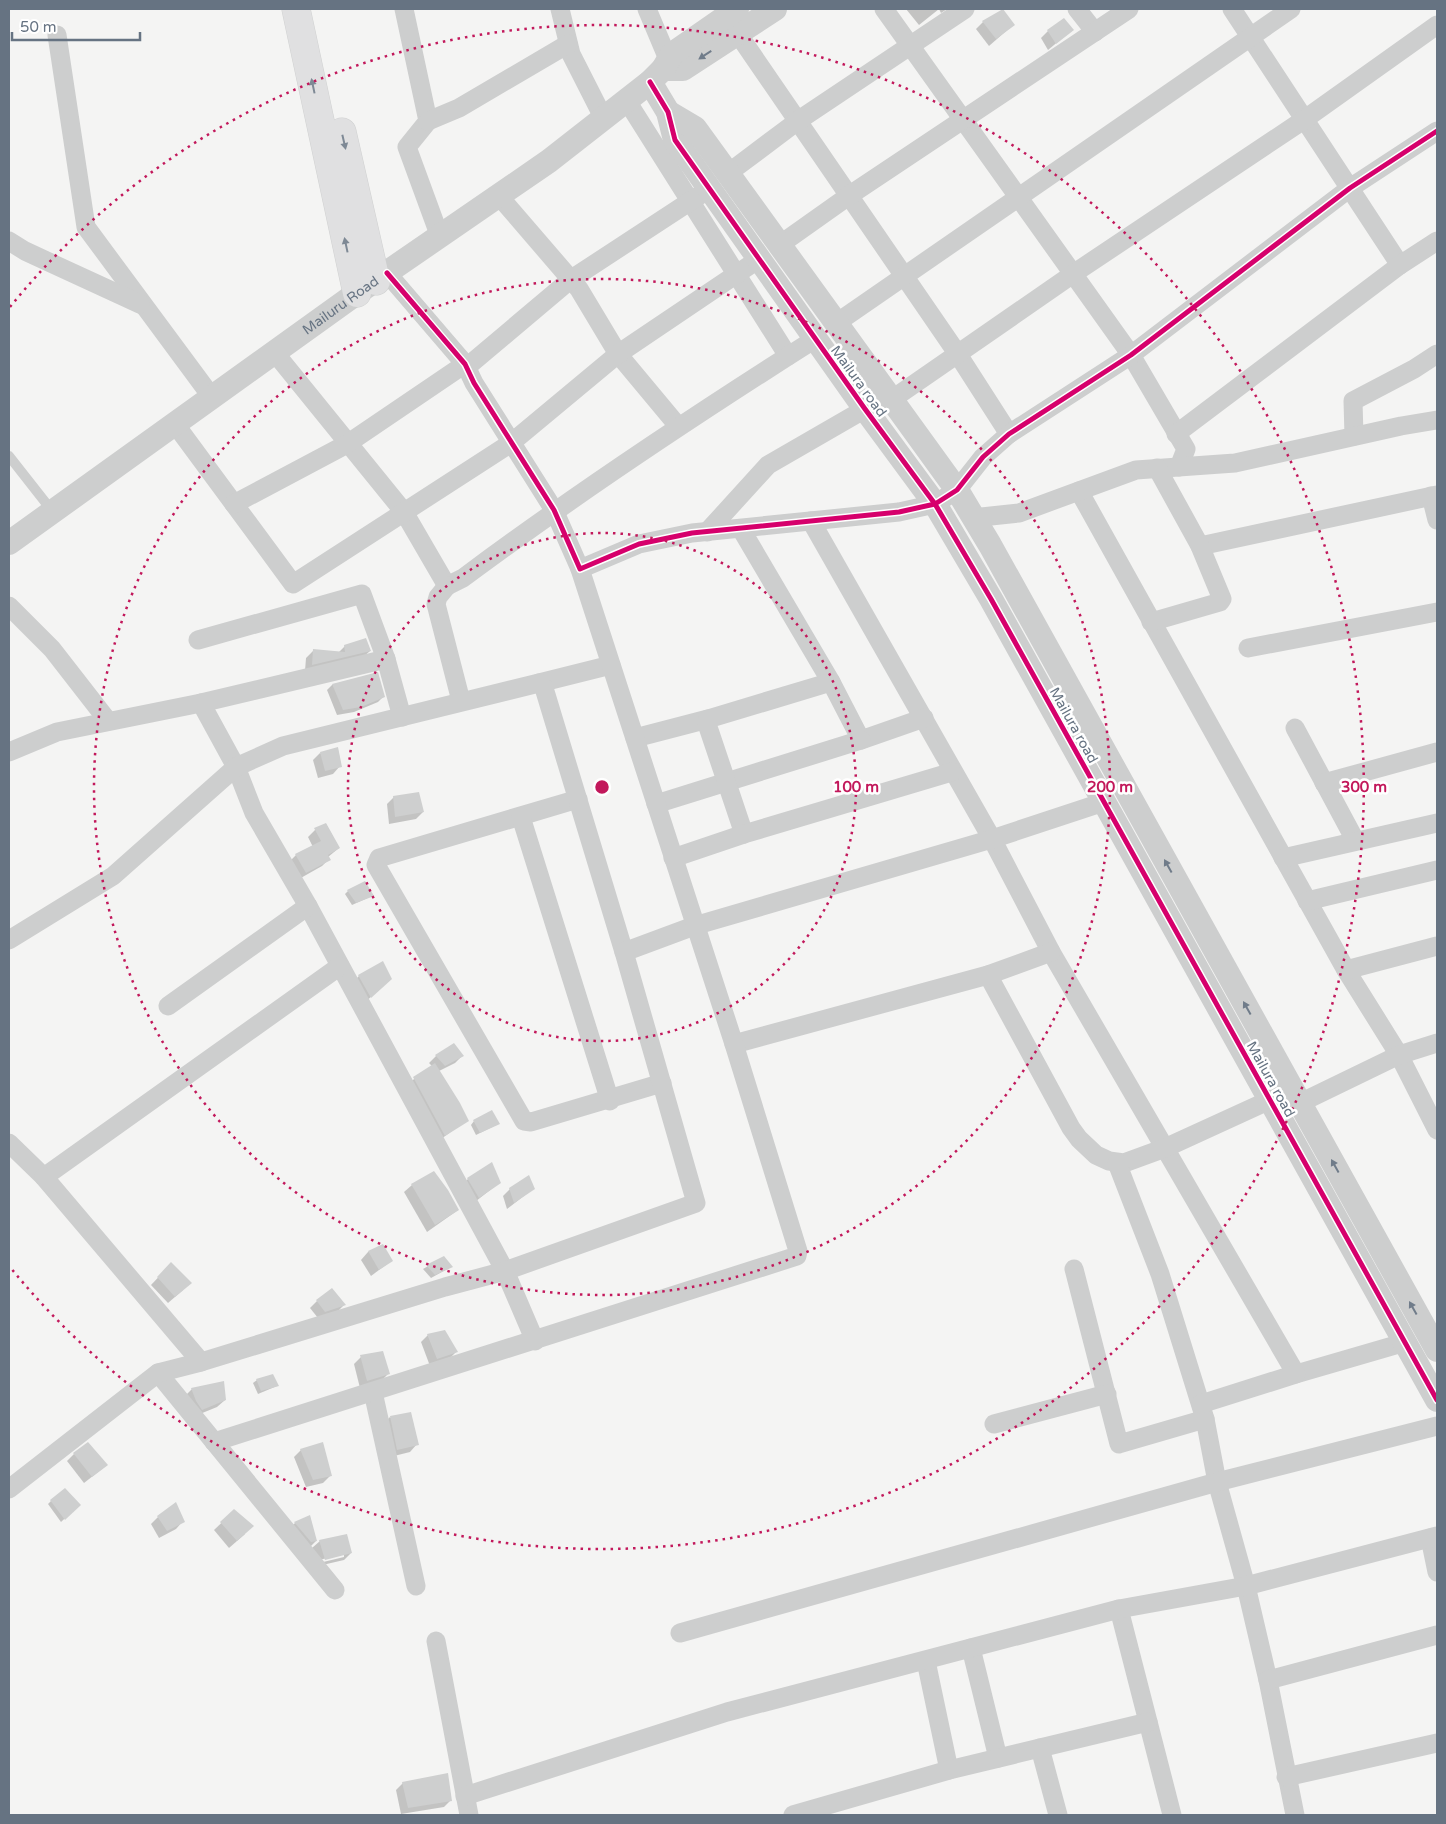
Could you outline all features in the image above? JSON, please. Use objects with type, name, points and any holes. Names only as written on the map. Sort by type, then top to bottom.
[{"type":"main road","points":[[296,9],[373,282]]},
{"type":"main road","points":[[313,9],[373,282]]},
{"type":"street","points":[[404,9],[428,121]]},
{"type":"street","points":[[560,9],[568,44],[604,119]]},
{"type":"street","points":[[646,9],[664,70],[668,112]]},
{"type":"street","name":"Mailuru Road","points":[[9,543],[211,396],[549,161],[664,70],[674,53],[737,9]]},
{"type":"street","points":[[664,70],[683,69],[775,9]]},
{"type":"street","points":[[884,9],[1131,355],[1186,449],[1179,467]]},
{"type":"street","points":[[727,174],[799,120],[965,9]]},
{"type":"street","points":[[1077,9],[1094,32]]},
{"type":"street","points":[[175,424],[293,584],[511,443],[618,354],[737,275],[850,195],[1129,9]]},
{"type":"street","points":[[1232,9],[1400,265]]},
{"type":"street","points":[[835,324],[1290,9]]},
{"type":"street","points":[[891,400],[1073,274],[1305,119],[1437,25]]},
{"type":"street","points":[[738,34],[850,195],[957,353],[1009,434]]},
{"type":"street","points":[[57,35],[86,227],[142,306],[211,396]]},
{"type":"street","points":[[440,237],[407,147],[428,121],[459,108],[568,44]]},
{"type":"street","points":[[627,101],[700,196],[737,275],[788,356]]},
{"type":"street","name":"Mailura road","points":[[668,112],[695,128],[727,174],[815,339],[935,504],[1104,802],[1437,1400]]},
{"type":"street","name":"Mailura road","points":[[668,112],[673,137],[700,196],[769,252],[835,324],[956,490],[990,545],[1437,1350]]},
{"type":"street","points":[[580,569],[639,544],[707,532],[899,512],[935,504],[956,490],[983,457],[1009,434],[1131,355],[1350,188],[1437,131]]},
{"type":"street","points":[[499,196],[579,289],[618,354],[678,426]]},
{"type":"street","points":[[234,504],[347,444],[465,364],[468,366],[570,280],[700,196]]},
{"type":"street","points":[[9,241],[25,251],[142,306]]},
{"type":"street","points":[[1176,434],[1400,265],[1437,241]]},
{"type":"street","points":[[214,1442],[797,1256],[798,1251],[734,1044],[694,926],[580,569],[554,510],[474,383],[465,364],[373,282]]},
{"type":"street","points":[[461,701],[436,604],[438,597],[447,586],[463,578],[554,510],[678,426],[815,339]]},
{"type":"street","points":[[275,353],[404,512],[447,586]]},
{"type":"street","points":[[1354,436],[1352,401],[1414,369],[1437,354]]},
{"type":"street","points":[[707,532],[768,465],[865,409]]},
{"type":"street","points":[[972,518],[1018,513],[1136,470],[1235,463],[1354,436],[1437,420]]},
{"type":"street","points":[[1151,622],[1222,601],[1200,546],[1157,468]]},
{"type":"street","points":[[1079,491],[1346,970],[1399,1055],[1437,1130]]},
{"type":"street","points":[[1200,546],[1434,496],[1437,520]]},
{"type":"street","points":[[811,521],[992,840],[1051,952],[1296,1374]]},
{"type":"street","points":[[740,528],[831,682],[860,740]]},
{"type":"street","points":[[198,640],[362,594],[386,659],[402,717]]},
{"type":"street","points":[[9,606],[52,648],[108,721]]},
{"type":"street","points":[[1248,648],[1437,612]]},
{"type":"street","points":[[9,752],[57,732],[201,703],[386,659]]},
{"type":"street","points":[[9,940],[113,876],[236,767],[261,754],[283,746],[611,665]]},
{"type":"street","points":[[635,738],[708,719],[831,682]]},
{"type":"street","points":[[9,1489],[158,1374],[445,1287],[505,1271],[696,1203],[578,799],[544,688],[539,683]]},
{"type":"street","points":[[201,703],[236,767],[254,812],[308,906],[505,1271],[535,1340]]},
{"type":"street","points":[[656,804],[924,718]]},
{"type":"street","points":[[708,719],[707,724],[744,834]]},
{"type":"street","points":[[1295,728],[1355,840]]},
{"type":"street","points":[[1324,783],[1437,752]]},
{"type":"street","points":[[673,858],[744,834],[952,772]]},
{"type":"street","points":[[578,799],[379,858],[376,865],[524,1120],[531,1122],[662,1084]]},
{"type":"street","points":[[624,952],[694,926],[992,840],[1104,802]]},
{"type":"street","points":[[521,817],[610,1100]]},
{"type":"street","points":[[1283,858],[1355,840],[1437,823]]},
{"type":"street","points":[[1307,901],[1437,870]]},
{"type":"street","points":[[168,1006],[308,906]]},
{"type":"street","points":[[1346,970],[1437,946]]},
{"type":"street","points":[[734,1044],[988,975],[1051,952]]},
{"type":"street","points":[[44,1177],[340,966]]},
{"type":"street","points":[[988,975],[1071,1128],[1087,1148],[1096,1155],[1117,1164],[1165,1148],[1270,1100]]},
{"type":"street","points":[[1300,1103],[1399,1055],[1437,1043]]},
{"type":"street","points":[[9,1143],[44,1177],[201,1362]]},
{"type":"street","points":[[1117,1164],[1160,1274],[1203,1412],[1217,1482],[1246,1586],[1268,1680],[1295,1815]]},
{"type":"street","points":[[1074,1269],[1119,1444],[1296,1374],[1406,1342]]},
{"type":"street","points":[[158,1374],[335,1590]]},
{"type":"street","points":[[373,1392],[416,1586]]},
{"type":"street","points":[[994,1424],[1107,1394]]},
{"type":"street","points":[[680,1633],[1217,1482],[1437,1426]]},
{"type":"street","points":[[465,1796],[726,1712],[1119,1609],[1246,1586],[1434,1537],[1437,1572]]},
{"type":"street","points":[[1119,1609],[1172,1815]]},
{"type":"street","points":[[1268,1680],[1437,1635]]},
{"type":"street","points":[[436,1641],[468,1815]]},
{"type":"street","points":[[972,1648],[998,1758]]},
{"type":"street","points":[[926,1661],[949,1770]]},
{"type":"street","points":[[793,1815],[949,1770],[1148,1722]]},
{"type":"street","points":[[1286,1777],[1437,1743]]},
{"type":"street","points":[[1040,1748],[1058,1815]]},
{"type":"lane","points":[[9,456],[53,512]]},
{"type":"building","points":[[1003,9],[1015,25],[996,39],[982,21]]},
{"type":"building","points":[[1064,18],[1074,30],[1056,44],[1047,30]]},
{"type":"building","points":[[366,638],[371,651],[312,665],[313,649],[345,652],[344,645]]},
{"type":"building","points":[[378,672],[385,697],[361,707],[343,710],[332,684]]},
{"type":"building","points":[[338,747],[342,767],[325,771],[320,752]]},
{"type":"building","points":[[419,792],[424,812],[395,817],[393,796]]},
{"type":"building","points":[[326,823],[340,848],[328,855],[331,860],[306,873],[295,854],[321,841],[314,828]]},
{"type":"building","points":[[365,881],[374,896],[356,903],[347,890]]},
{"type":"building","points":[[383,961],[392,979],[371,998],[358,975]]},
{"type":"building","points":[[454,1043],[464,1056],[445,1066],[435,1055]]},
{"type":"building","points":[[435,1063],[469,1121],[445,1136],[413,1077]]},
{"type":"building","points":[[492,1110],[500,1124],[480,1133],[473,1120]]},
{"type":"building","points":[[492,1162],[501,1183],[479,1198],[467,1178]]},
{"type":"building","points":[[434,1171],[448,1190],[459,1210],[435,1225],[411,1184]]},
{"type":"building","points":[[529,1175],[535,1189],[514,1203],[509,1188]]},
{"type":"building","points":[[383,1244],[393,1261],[379,1270],[368,1251]]},
{"type":"building","points":[[444,1256],[453,1267],[435,1275],[426,1265]]},
{"type":"building","points":[[171,1262],[192,1283],[175,1297],[157,1277]]},
{"type":"building","points":[[332,1288],[346,1305],[325,1312],[316,1300]]},
{"type":"building","points":[[445,1330],[458,1352],[437,1359],[427,1334]]},
{"type":"building","points":[[383,1351],[390,1374],[367,1381],[360,1355]]},
{"type":"building","points":[[273,1374],[279,1386],[261,1391],[256,1379]]},
{"type":"building","points":[[224,1381],[226,1400],[202,1410],[191,1388]]},
{"type":"building","points":[[411,1412],[419,1445],[397,1450],[390,1416]]},
{"type":"building","points":[[88,1442],[108,1465],[92,1477],[73,1453]]},
{"type":"building","points":[[323,1442],[332,1476],[313,1480],[300,1449]]},
{"type":"building","points":[[65,1488],[81,1505],[65,1520],[50,1500]]},
{"type":"building","points":[[176,1502],[185,1522],[167,1531],[157,1516]]},
{"type":"building","points":[[234,1509],[254,1526],[237,1541],[220,1522]]},
{"type":"building","points":[[310,1515],[317,1541],[311,1542],[294,1522]]},
{"type":"building","points":[[347,1534],[352,1553],[325,1560],[319,1540]]},
{"type":"building","points":[[448,1773],[452,1801],[408,1808],[402,1782]]},
{"type":"cycle path","points":[[650,82],[668,112],[675,140],[865,409],[935,504],[991,599],[1437,1400]]},
{"type":"cycle path","points":[[387,273],[465,364],[474,383],[554,510],[580,569],[639,544],[692,533],[899,512],[935,504],[957,490],[983,457],[1009,434],[1131,355],[1350,188],[1437,131]]}]
